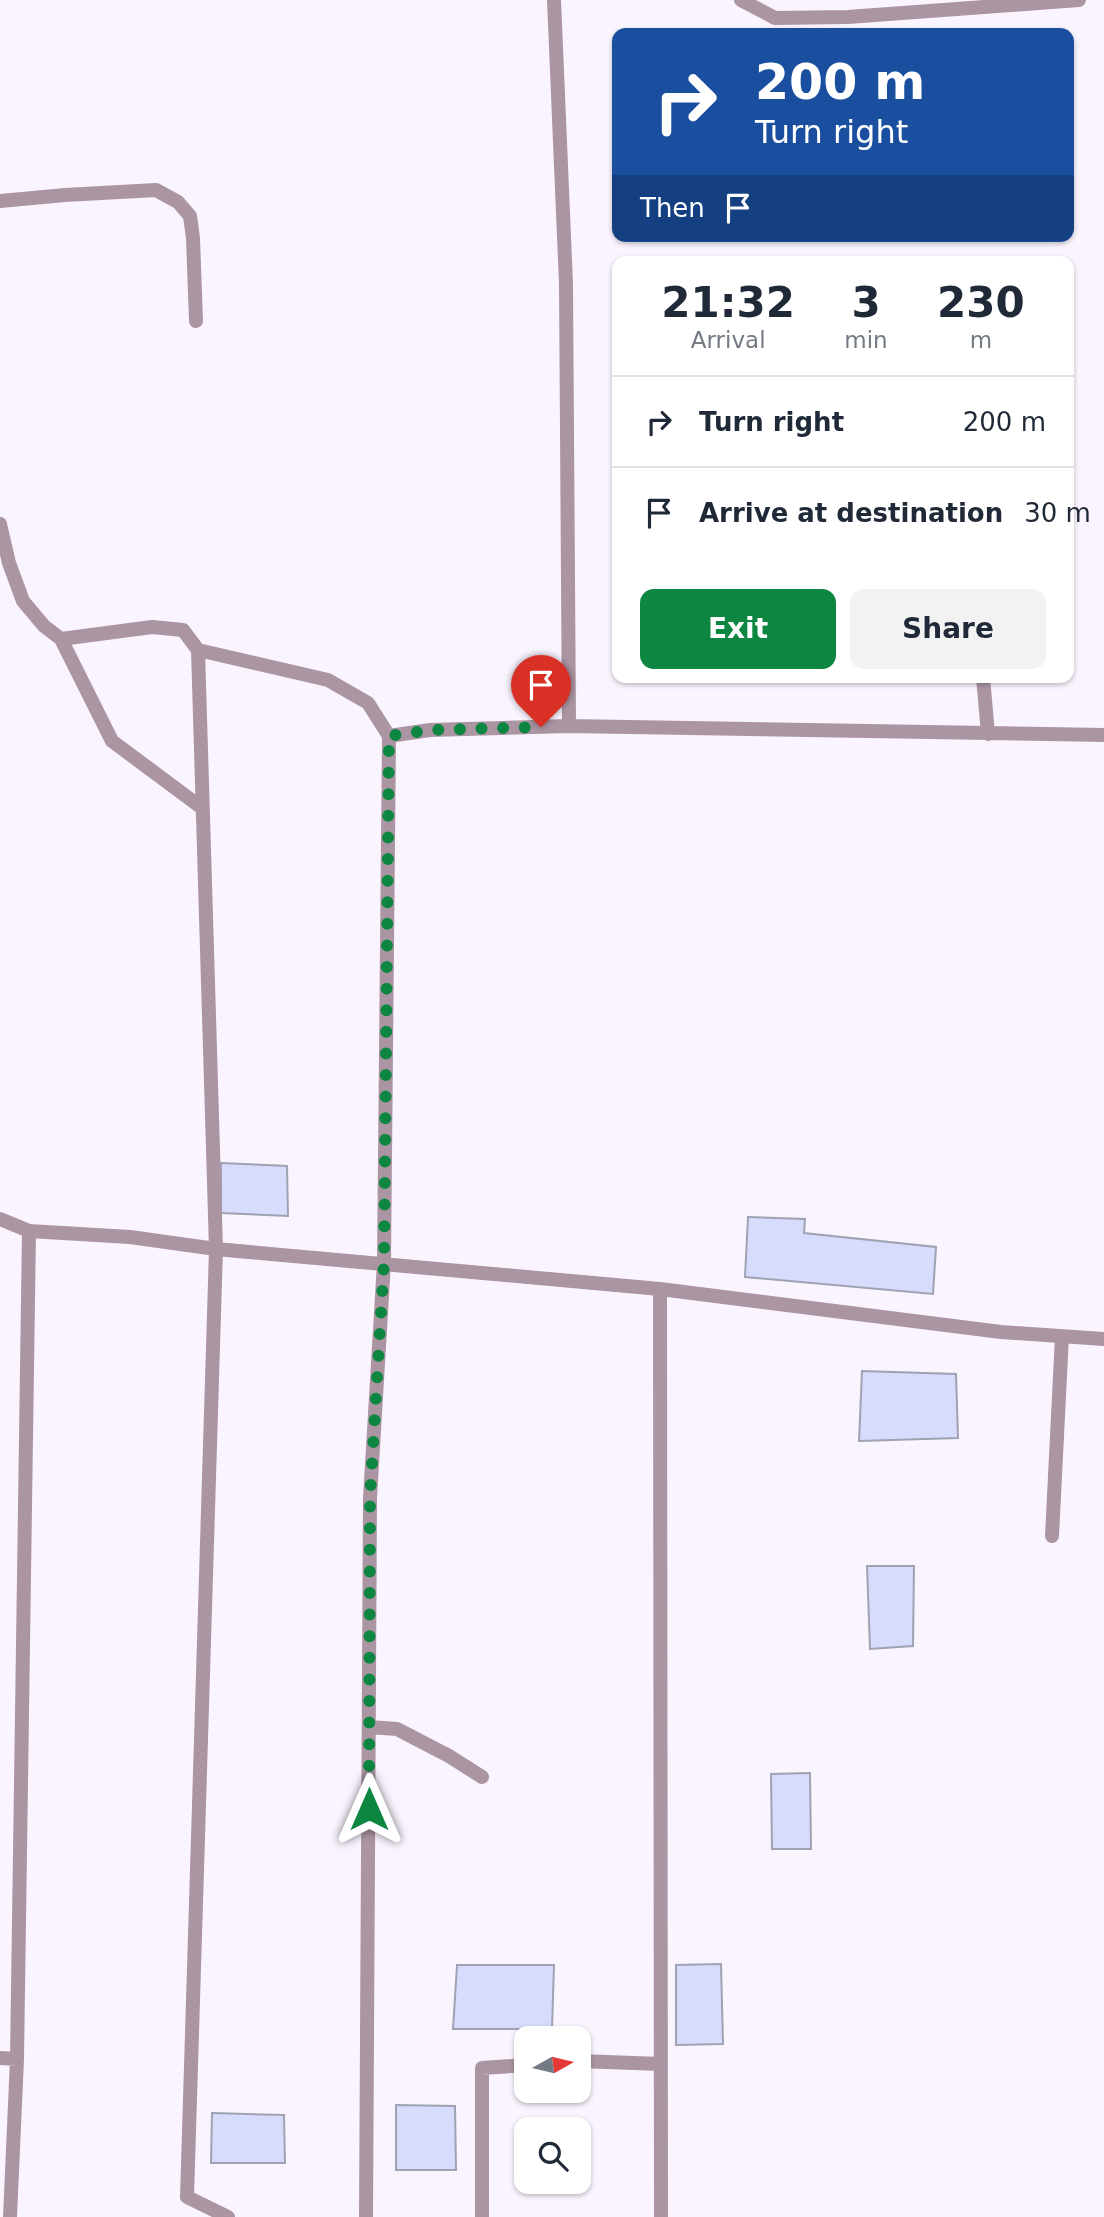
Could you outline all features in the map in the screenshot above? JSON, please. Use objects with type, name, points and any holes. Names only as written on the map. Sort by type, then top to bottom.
[{"type":"street","points":[[554,0],[566,284],[569,726]]},
{"type":"street","points":[[741,0],[775,18],[848,17],[1079,0]]},
{"type":"street","points":[[0,201],[156,191],[178,202],[190,216],[196,321]]},
{"type":"street","points":[[0,524],[9,563],[23,601],[44,626],[61,639],[112,741],[202,808]]},
{"type":"street","points":[[61,639],[152,627],[183,630],[198,650],[216,1249],[187,2197],[228,2217]]},
{"type":"street","points":[[198,650],[328,680],[368,703],[389,736],[384,1262],[370,1498],[366,2217]]},
{"type":"street","points":[[984,683],[988,734]]},
{"type":"street","points":[[389,736],[430,730],[569,726],[1104,736]]},
{"type":"street","points":[[0,1219],[29,1231],[130,1237],[216,1249],[384,1262],[660,1289],[1001,1332],[1104,1339]]},
{"type":"street","points":[[10,2217],[17,2059],[29,1231]]},
{"type":"street","points":[[660,1289],[660,2217]]},
{"type":"street","points":[[1052,1536],[1062,1336]]},
{"type":"street","points":[[369,1727],[397,1729],[482,1777]]},
{"type":"street","points":[[0,2058],[17,2059]]},
{"type":"street","points":[[592,2061],[661,2064]]},
{"type":"street","points":[[482,2217],[482,2068],[514,2066]]},
{"type":"building","points":[[221,1163],[287,1166],[288,1216],[221,1213]]},
{"type":"building","points":[[748,1217],[805,1219],[804,1233],[936,1247],[933,1294],[745,1277]]},
{"type":"building","points":[[862,1371],[956,1374],[958,1438],[859,1441]]},
{"type":"building","points":[[867,1566],[914,1566],[913,1646],[870,1649]]},
{"type":"building","points":[[810,1773],[811,1849],[772,1849],[771,1774]]},
{"type":"building","points":[[721,1964],[723,2044],[676,2045],[676,1965]]},
{"type":"building","points":[[457,1965],[554,1965],[552,2026],[453,2029]]},
{"type":"building","points":[[396,2105],[455,2106],[456,2170],[396,2170]]},
{"type":"building","points":[[212,2113],[284,2115],[285,2163],[211,2163]]},
{"type":"route","points":[[369,1809],[370,1498],[384,1262],[389,736],[430,730],[541,727]]}]
